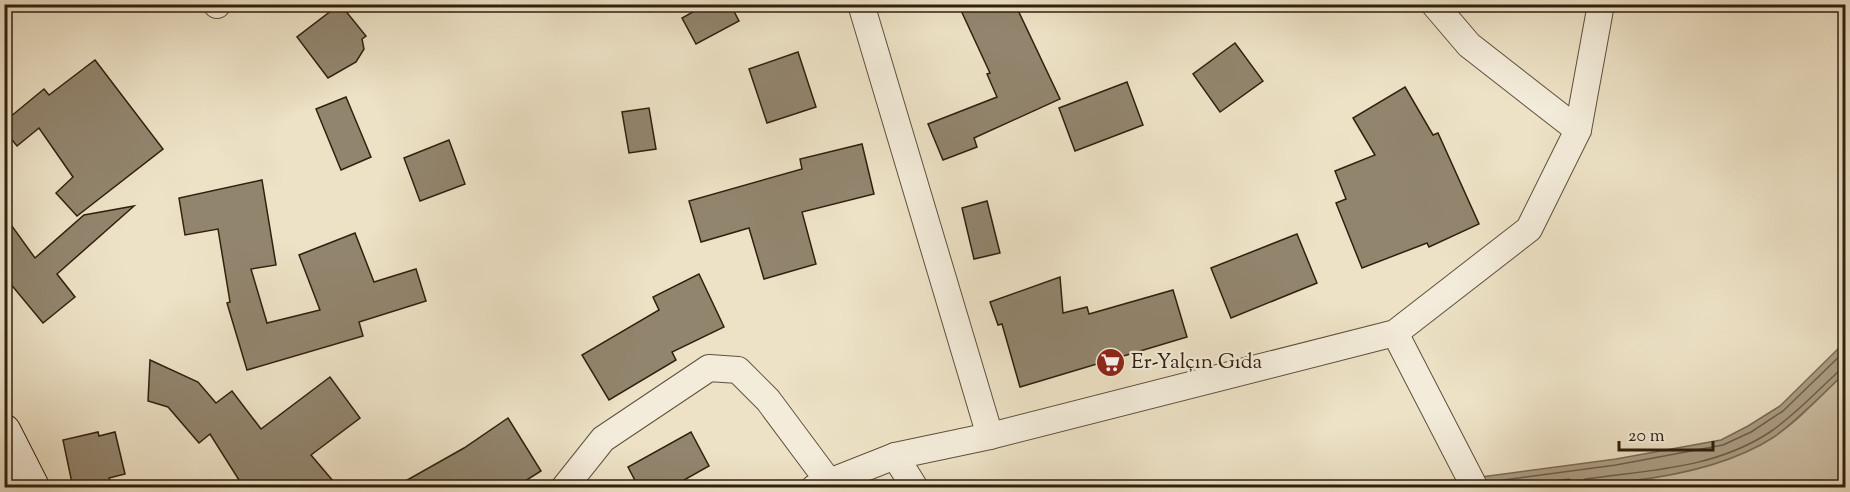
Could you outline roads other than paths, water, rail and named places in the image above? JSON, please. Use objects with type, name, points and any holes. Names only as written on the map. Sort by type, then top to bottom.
[{"type":"main road","points":[[4,431],[33,488]]},
{"type":"street","points":[[861,4],[990,436]]},
{"type":"street","points":[[1434,4],[1469,45],[1578,130]]},
{"type":"street","points":[[564,488],[603,439],[709,368],[738,370],[768,400],[821,485],[895,456],[990,436],[1395,333],[1529,229],[1578,130],[1601,4]]},
{"type":"street","points":[[1395,333],[1475,488]]},
{"type":"street","points":[[895,456],[915,488]]},
{"type":"water","points":[[1845,342],[1845,373],[1783,430],[1740,455],[1701,468],[1615,483],[1570,486],[1446,487],[1443,482],[1616,459],[1721,440],[1780,406]]},
{"type":"place","name":"Er-Yalçın Gıda","points":[[1110,363]]}]
